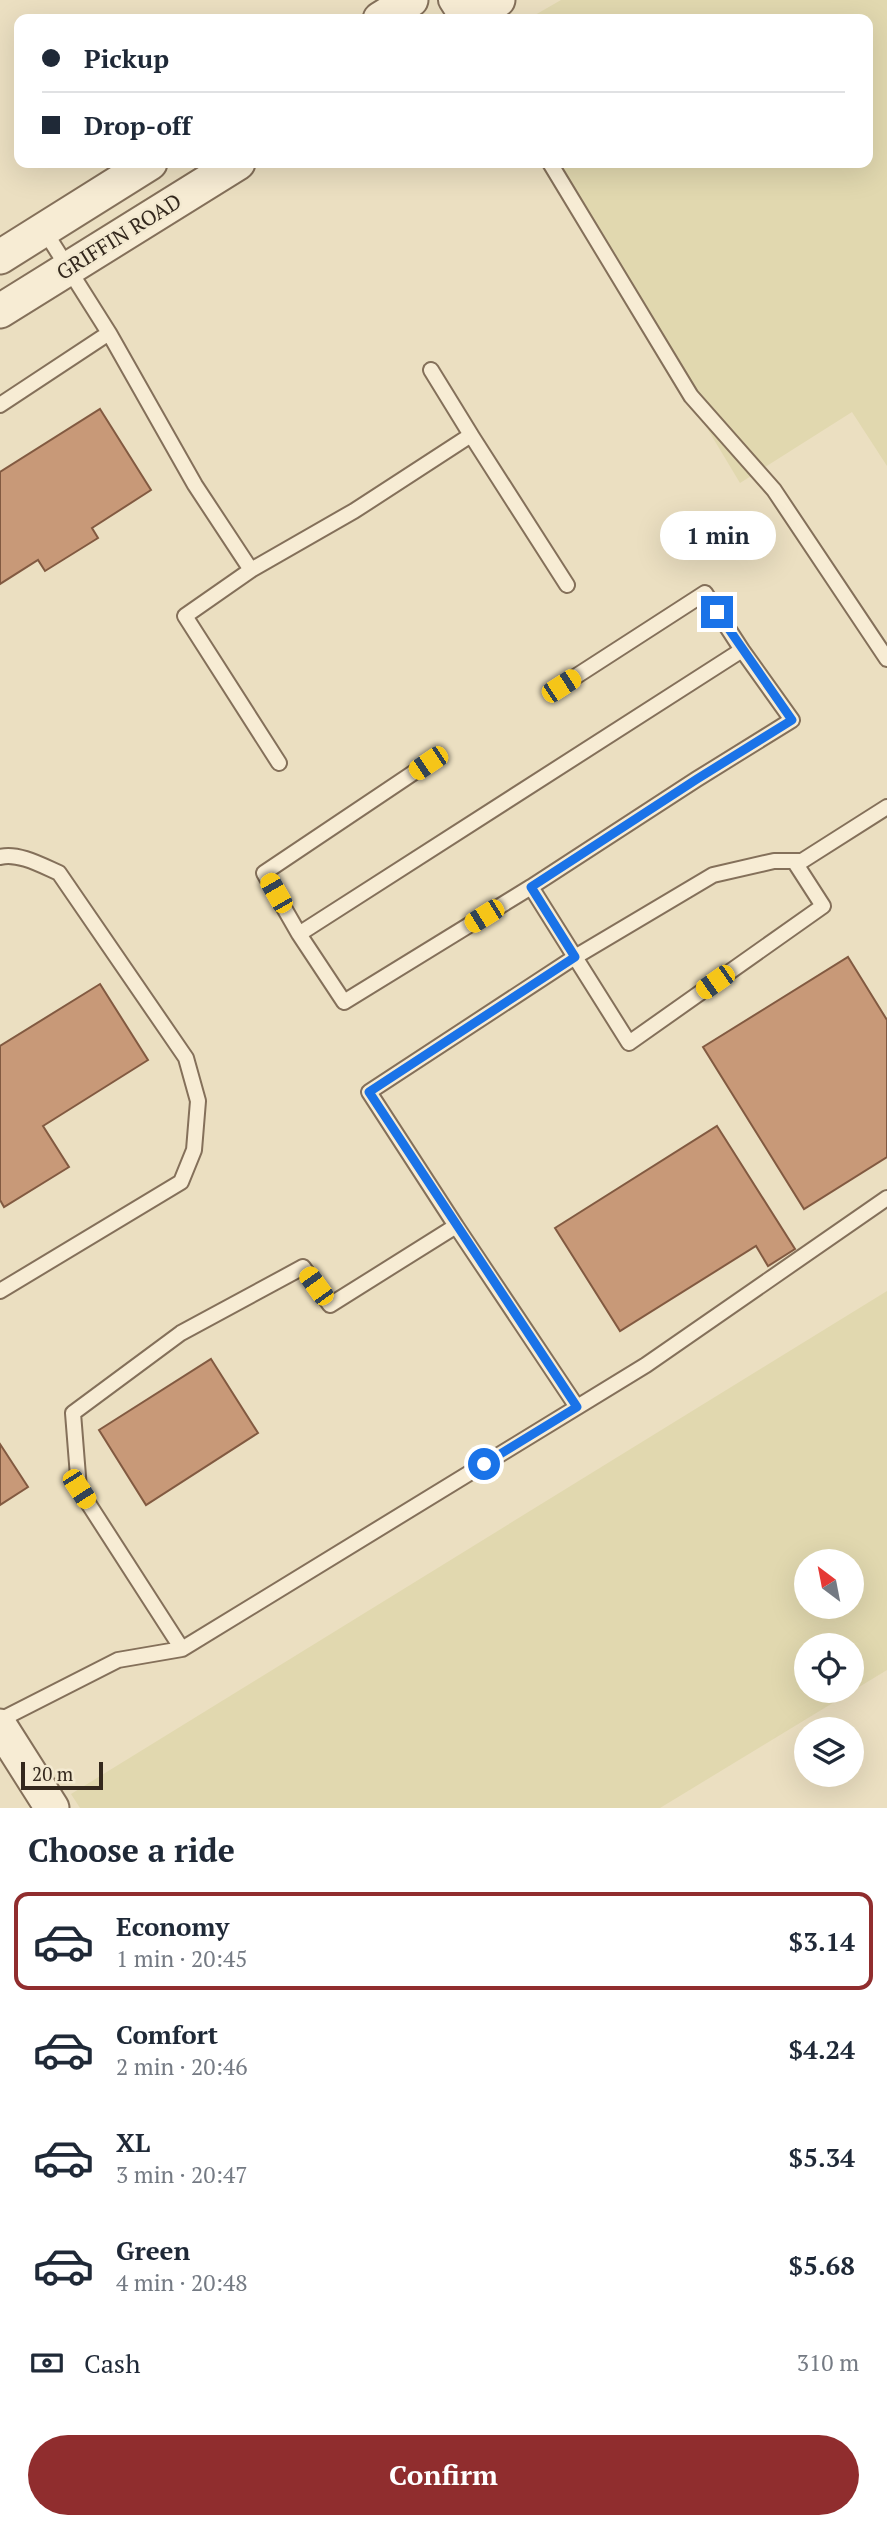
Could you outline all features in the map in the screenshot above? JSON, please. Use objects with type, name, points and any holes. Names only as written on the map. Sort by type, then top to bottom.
[{"type":"street","points":[[388,14],[411,0]]},
{"type":"street","points":[[474,14],[498,0]]},
{"type":"street","points":[[0,257],[142,168]]},
{"type":"street","name":"GRIFFIN ROAD","points":[[0,311],[230,168]]},
{"type":"street","points":[[0,1726],[52,1808]]},
{"type":"lane","points":[[553,168],[691,396],[774,489],[887,659]]},
{"type":"lane","points":[[43,229],[109,333],[195,485],[251,570]]},
{"type":"lane","points":[[0,405],[109,333]]},
{"type":"lane","points":[[431,370],[567,585]]},
{"type":"lane","points":[[279,763],[185,617],[251,570],[354,511],[471,435]]},
{"type":"lane","points":[[428,763],[264,873],[299,934],[344,1002],[531,887],[792,720],[741,650],[705,593],[561,686]]},
{"type":"lane","points":[[299,934],[741,650]]},
{"type":"lane","points":[[577,1407],[369,1092],[575,957],[713,874],[774,862],[803,861],[887,807]]},
{"type":"lane","points":[[0,857],[6,855],[32,862],[59,873],[186,1058],[198,1101],[194,1150],[181,1182],[0,1291]]},
{"type":"lane","points":[[531,887],[629,1043],[823,906],[794,861]]},
{"type":"lane","points":[[0,1720],[118,1660],[182,1649],[646,1365],[887,1198]]},
{"type":"lane","points":[[182,1649],[79,1489],[73,1413],[181,1332],[303,1267],[330,1305],[456,1226]]},
{"type":"shaded area","points":[[561,0],[887,0],[887,466],[852,412],[740,483],[551,168],[873,168],[873,14],[537,14]]},
{"type":"shaded area","points":[[887,1291],[887,1670],[864,1684],[864,1633],[794,1633],[794,1703],[833,1703],[810,1717],[794,1717],[794,1727],[660,1808],[80,1808],[71,1794]]},
{"type":"building","points":[[100,409],[151,490],[92,528],[98,538],[45,571],[38,560],[0,584],[0,472]]},
{"type":"building","points":[[848,957],[887,1020],[887,1157],[804,1209],[703,1047]]},
{"type":"building","points":[[100,984],[148,1060],[43,1126],[69,1167],[4,1207],[0,1200],[0,1046]]},
{"type":"building","points":[[717,1126],[795,1249],[768,1266],[756,1246],[620,1331],[555,1228]]},
{"type":"building","points":[[211,1359],[258,1433],[146,1505],[99,1430]]},
{"type":"building","points":[[0,1444],[28,1487],[0,1505]]},
{"type":"route","points":[[484,1464],[577,1407],[369,1092],[575,957],[531,887],[792,720],[717,612]]}]
